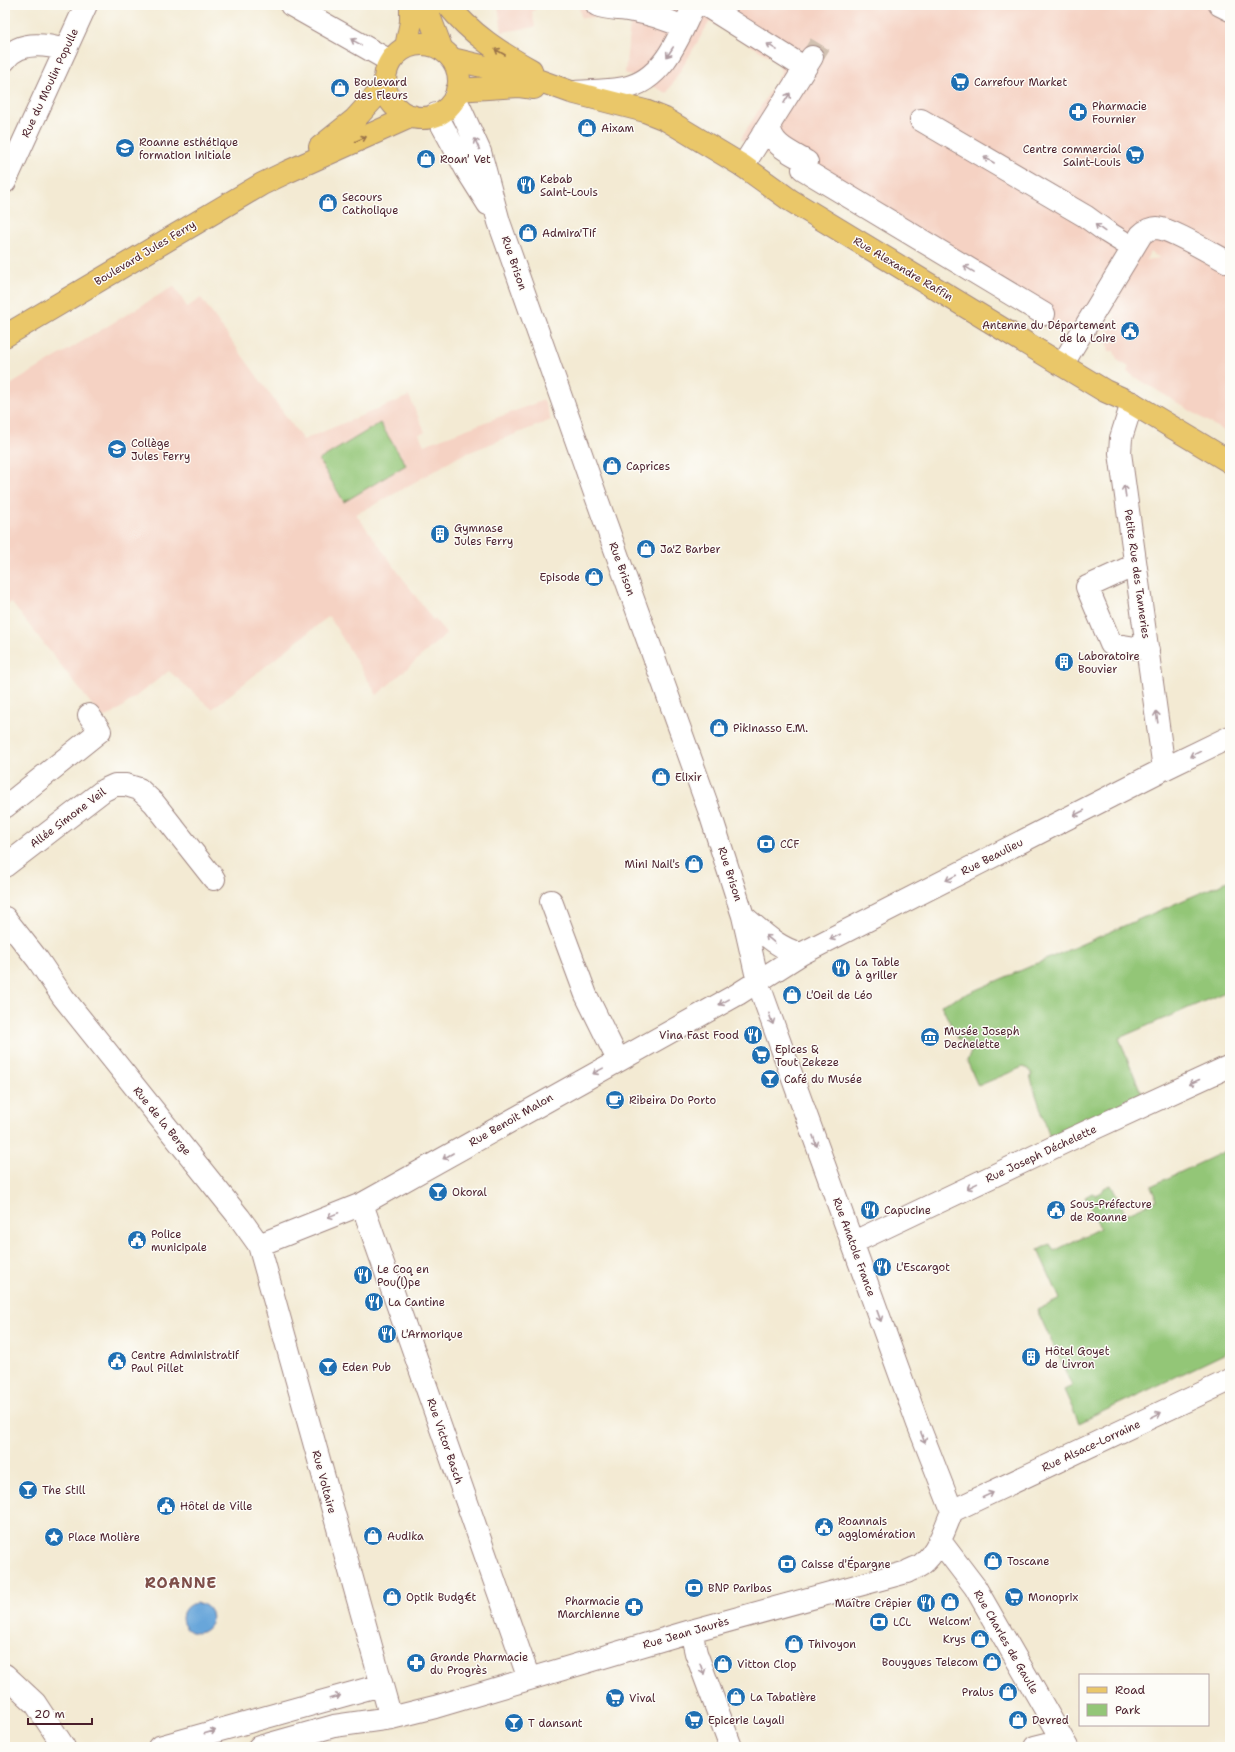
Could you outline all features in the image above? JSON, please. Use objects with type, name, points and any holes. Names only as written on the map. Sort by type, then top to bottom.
[{"type":"main road","points":[[411,5],[411,22],[398,54],[386,73],[385,86],[388,96],[394,105],[402,112],[412,116],[424,117],[436,114],[450,104],[456,93],[458,74],[447,54],[425,5]]},
{"type":"main road","points":[[448,5],[476,34],[494,49],[570,92]]},
{"type":"main road","points":[[398,54],[424,44],[434,46],[447,54]]},
{"type":"main road","name":"Rue Alexandre Raffin","points":[[447,54],[529,77],[570,92],[645,111],[665,119],[743,166],[790,200],[1105,391],[1132,403],[1230,462]]},
{"type":"main road","name":"Boulevard Jules Ferry","points":[[286,172],[345,128],[369,105],[385,86]]},
{"type":"main road","name":"Rue Alexandre Raffin","points":[[456,93],[519,86],[570,92]]},
{"type":"main road","name":"Boulevard Jules Ferry","points":[[5,336],[262,184],[412,116]]},
{"type":"street","name":"Rue du Moulin Populle","points":[[5,182],[86,5]]},
{"type":"street","points":[[291,5],[398,54]]},
{"type":"street","points":[[651,5],[693,13],[809,62],[770,126],[743,166]]},
{"type":"street","points":[[1220,5],[1230,10]]},
{"type":"street","points":[[606,6],[664,19],[693,13]]},
{"type":"street","points":[[570,92],[624,88],[644,81],[659,68],[693,13]]},
{"type":"street","points":[[5,60],[14,51],[33,45],[46,44],[65,50]]},
{"type":"street","name":"Rue Brison","points":[[456,93],[480,152],[499,222],[709,810],[743,916],[758,982]]},
{"type":"street","name":"Rue Brison","points":[[436,114],[466,169],[499,222]]},
{"type":"street","points":[[921,120],[1085,216],[1133,248]]},
{"type":"street","points":[[770,126],[770,133],[773,140],[807,162],[803,169],[1044,314]]},
{"type":"street","points":[[1062,365],[1133,248],[1145,231],[1155,228],[1161,229],[1229,263]]},
{"type":"street","name":"Petite Rue des Tanneries","points":[[1132,403],[1120,446],[1164,769]]},
{"type":"street","points":[[1135,565],[1087,587],[1111,644],[1148,650]]},
{"type":"street","points":[[5,807],[100,731],[89,715]]},
{"type":"street","name":"Rue Beaulieu","points":[[758,982],[801,954],[1164,769],[1230,737]]},
{"type":"street","name":"Allée Simone Veil","points":[[5,866],[104,790],[114,785],[126,785],[139,789],[154,803],[214,879]]},
{"type":"street","points":[[551,901],[586,995],[618,1060]]},
{"type":"street","name":"Rue Brison","points":[[743,916],[776,944],[791,952],[801,954]]},
{"type":"street","name":"Rue de la Berge","points":[[5,918],[38,960],[63,997],[239,1216],[259,1245]]},
{"type":"street","name":"Rue de la Berge","points":[[5,942],[63,997]]},
{"type":"street","name":"Rue Benoit Malon","points":[[259,1245],[362,1204],[758,982]]},
{"type":"street","name":"Rue Anatole France","points":[[758,982],[918,1424],[952,1511]]},
{"type":"street","name":"Rue Joseph Déchelette","points":[[852,1243],[1098,1126],[1230,1066]]},
{"type":"street","name":"Rue Victor Basch","points":[[362,1204],[529,1679]]},
{"type":"street","name":"Rue Voltaire","points":[[259,1245],[391,1718]]},
{"type":"street","name":"Rue Alsace-Lorraine","points":[[952,1511],[1230,1380]]},
{"type":"street","name":"Rue Jean Jaurès","points":[[259,1747],[334,1726],[391,1718],[435,1707],[691,1632],[907,1572],[921,1565],[940,1541],[952,1511]]},
{"type":"street","name":"Rue Charles de Gaulle","points":[[940,1541],[975,1588],[1065,1744]]},
{"type":"street","points":[[691,1632],[696,1653],[731,1747]]},
{"type":"street","points":[[5,1675],[35,1703],[64,1747]]},
{"type":"street","points":[[159,1747],[381,1685]]},
{"type":"street","name":"Rue Jean Jaurès","points":[[311,1747],[337,1740],[391,1718]]},
{"type":"street","points":[[1035,1747],[1065,1744]]},
{"type":"shaded area","points":[[498,5],[540,5],[532,12],[535,27],[502,32]]},
{"type":"shaded area","points":[[579,5],[1230,5],[1230,435],[1127,372],[1129,367],[1117,360],[1114,351],[1109,351],[1106,340],[1111,338],[1108,327],[1116,315],[1112,313],[1095,340],[1069,326],[1056,330],[741,139],[781,73],[779,62],[710,21],[667,93],[625,73],[631,15],[581,18]],"holes":[[[1150,252],[1160,258],[1146,260]]]},
{"type":"shaded area","points":[[174,286],[187,307],[201,298],[303,440],[409,396],[425,432],[419,434],[424,445],[544,400],[551,420],[460,456],[356,514],[433,620],[435,619],[446,634],[377,695],[329,616],[212,709],[169,671],[113,714],[105,717],[101,716],[96,710],[11,602],[5,606],[5,388]]},
{"type":"green space","points":[[380,423],[406,465],[344,502],[319,460]]},
{"type":"green space","points":[[1230,880],[1230,990],[1119,1038],[1142,1095],[1050,1138],[1029,1069],[1023,1067],[978,1086],[967,1061],[971,1052],[965,1041],[958,1039],[941,1005]]},
{"type":"green space","points":[[1230,1149],[1230,1351],[1079,1423],[1064,1390],[1072,1386],[1037,1310],[1060,1299],[1038,1250],[1050,1244],[1054,1251],[1100,1228],[1085,1197],[1092,1193],[1096,1195],[1102,1192],[1104,1188],[1111,1185],[1126,1214],[1157,1200],[1151,1186]]},
{"type":"water","points":[[197,1603],[203,1604],[211,1612],[211,1624],[203,1632],[197,1633],[191,1632],[183,1624],[182,1618],[183,1612],[191,1604]]},
{"type":"tunnel","points":[[812,57],[820,44]]},
{"type":"place","name":"Carrefour Market","points":[[960,82]]},
{"type":"place","name":"Boulevard des Fleurs","points":[[340,88]]},
{"type":"place","name":"Pharmacie Fournier","points":[[1078,112]]},
{"type":"place","name":"Aixam","points":[[587,128]]},
{"type":"place","name":"Roanne esthétique formation initiale","points":[[125,148]]},
{"type":"place","name":"Centre commercial Saint-Louis","points":[[1135,155]]},
{"type":"place","name":"Roan' Vet","points":[[426,159]]},
{"type":"place","name":"Kebab Saint-Louis","points":[[526,185]]},
{"type":"place","name":"Secours Catholique","points":[[328,203]]},
{"type":"place","name":"Admira'Tif","points":[[528,233]]},
{"type":"place","name":"Antenne du Département de la Loire","points":[[1130,331]]},
{"type":"place","name":"Collège Jules Ferry","points":[[117,449]]},
{"type":"place","name":"Caprices","points":[[612,466]]},
{"type":"place","name":"Gymnase Jules Ferry","points":[[440,534]]},
{"type":"place","name":"Ja'Z Barber","points":[[646,549]]},
{"type":"place","name":"Episode","points":[[594,577]]},
{"type":"place","name":"Laboratoire Bouvier","points":[[1064,662]]},
{"type":"place","name":"Pikinasso E.M.","points":[[719,728]]},
{"type":"place","name":"Elixir","points":[[661,777]]},
{"type":"place","name":"CCF","points":[[766,844]]},
{"type":"place","name":"Mini Nail's","points":[[694,864]]},
{"type":"place","name":"La Table à griller","points":[[841,968]]},
{"type":"place","name":"L'Oeil de Léo","points":[[792,995]]},
{"type":"place","name":"Vina Fast Food","points":[[753,1035]]},
{"type":"place","name":"Musée Joseph Dechelette","points":[[930,1037]]},
{"type":"place","name":"Epices & Tout Zekeze","points":[[761,1055]]},
{"type":"place","name":"Café du Musée","points":[[770,1079]]},
{"type":"place","name":"Ribeira Do Porto","points":[[615,1100]]},
{"type":"place","name":"Okoral","points":[[438,1192]]},
{"type":"place","name":"Capucine","points":[[870,1210]]},
{"type":"place","name":"Sous-Préfecture de Roanne","points":[[1056,1210]]},
{"type":"place","name":"Police municipale","points":[[137,1240]]},
{"type":"place","name":"L'Escargot","points":[[882,1267]]},
{"type":"place","name":"Le Coq en Pou(l)pe","points":[[363,1275]]},
{"type":"place","name":"La Cantine","points":[[374,1302]]},
{"type":"place","name":"L'Armorique","points":[[387,1334]]},
{"type":"place","name":"Hôtel Goyet de Livron","points":[[1031,1357]]},
{"type":"place","name":"Centre Administratif Paul Pillet","points":[[117,1361]]},
{"type":"place","name":"Eden Pub","points":[[328,1367]]},
{"type":"place","name":"The Still","points":[[28,1490]]},
{"type":"place","name":"Hôtel de Ville","points":[[166,1506]]},
{"type":"place","name":"Roannais agglomération","points":[[824,1527]]},
{"type":"place","name":"Audika","points":[[373,1536]]},
{"type":"place","name":"Place Molière","points":[[54,1537]]},
{"type":"place","name":"Toscane","points":[[993,1561]]},
{"type":"place","name":"Caisse d'Épargne","points":[[787,1564]]},
{"type":"place","name":"BNP Paribas","points":[[694,1588]]},
{"type":"place","name":"Optik Budg€t","points":[[392,1597]]},
{"type":"place","name":"Monoprix","points":[[1014,1597]]},
{"type":"place","name":"Welcom'","points":[[950,1602]]},
{"type":"place","name":"Maître Crêpier","points":[[926,1603]]},
{"type":"place","name":"Pharmacie Marchienne","points":[[634,1607]]},
{"type":"place","name":"LCL","points":[[879,1622]]},
{"type":"place","name":"Krys","points":[[980,1639]]},
{"type":"place","name":"Thivoyon","points":[[794,1644]]},
{"type":"place","name":"Bouygues Telecom","points":[[992,1662]]},
{"type":"place","name":"Grande Pharmacie du Progrès","points":[[416,1663]]},
{"type":"place","name":"Vitton Clop","points":[[723,1664]]},
{"type":"place","name":"Pralus","points":[[1008,1692]]},
{"type":"place","name":"La Tabatière","points":[[736,1697]]},
{"type":"place","name":"Vival","points":[[615,1698]]},
{"type":"place","name":"Epicerie Layali","points":[[694,1720]]},
{"type":"place","name":"Devred","points":[[1018,1720]]},
{"type":"place","name":"T dansant","points":[[514,1723]]},
{"type":"district","name":"ROANNE","points":[[181,1583]]}]
